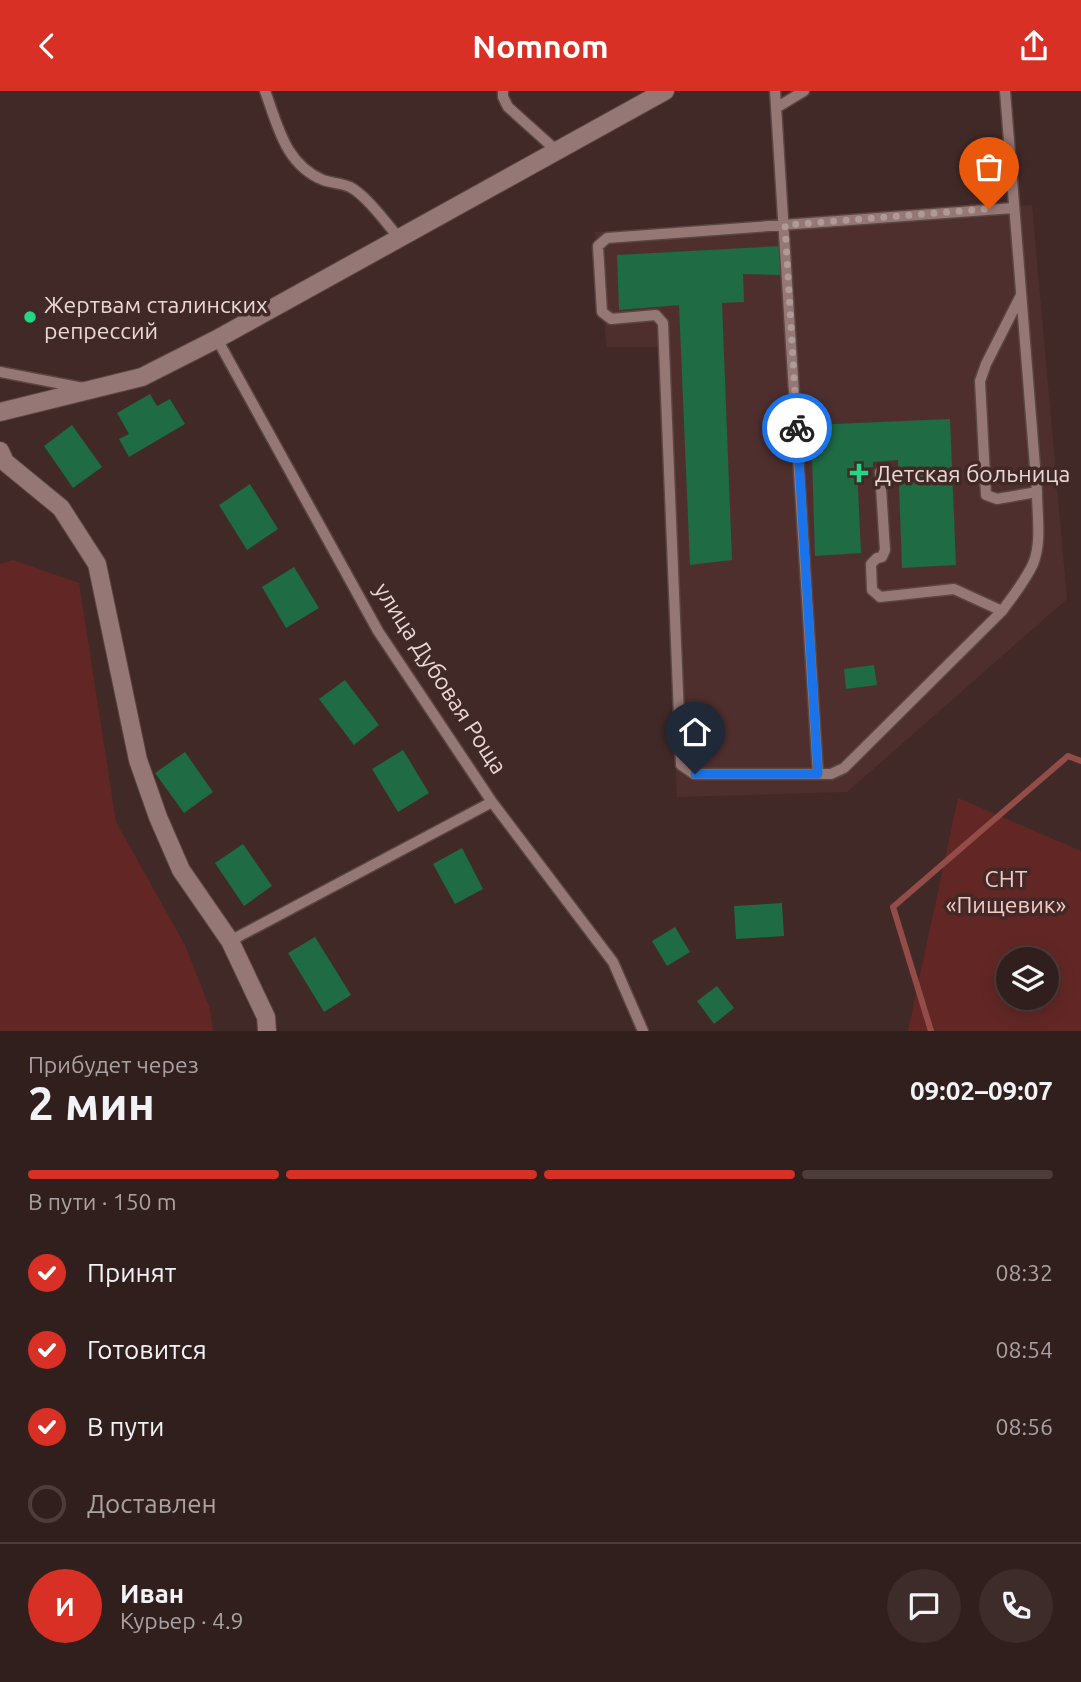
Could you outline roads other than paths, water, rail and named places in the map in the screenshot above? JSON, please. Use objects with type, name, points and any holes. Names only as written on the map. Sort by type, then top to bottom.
[{"type":"street","points":[[0,412],[142,377],[217,339],[665,91]]},
{"type":"street","points":[[0,451],[5,462],[61,508],[97,564],[138,760],[158,817],[181,870],[230,941],[266,1017],[267,1031]]},
{"type":"lane","points":[[265,91],[284,144],[302,167],[323,180],[349,187],[361,195],[399,238]]},
{"type":"lane","points":[[503,91],[508,107],[557,151]]},
{"type":"lane","points":[[775,91],[818,774]]},
{"type":"lane","points":[[776,108],[804,91]]},
{"type":"lane","points":[[1005,91],[1037,492],[1038,546],[1033,563],[1002,611],[844,768],[831,774],[695,774],[681,765],[663,323],[656,315],[611,319],[602,312],[598,246],[607,238],[1014,208]]},
{"type":"lane","points":[[1021,295],[980,381],[986,495],[997,499],[1037,492]]},
{"type":"lane","name":"улица Дубовая Роща","points":[[217,339],[378,631],[492,802],[613,962],[643,1031]]},
{"type":"lane","points":[[0,372],[91,390]]},
{"type":"lane","points":[[880,472],[885,550],[882,557],[871,564],[872,590],[880,597],[954,589],[1002,611]]},
{"type":"lane","points":[[230,941],[492,802]]},
{"type":"waterway","points":[[931,1031],[893,907],[1068,756],[1081,761]]},
{"type":"place","name":"Жертвам сталинских репрессий","points":[[30,317]]},
{"type":"place","name":"Детская больница","points":[[859,473]]},
{"type":"park label","name":"СНТ «Пищевик»","points":[[1006,891]]}]
